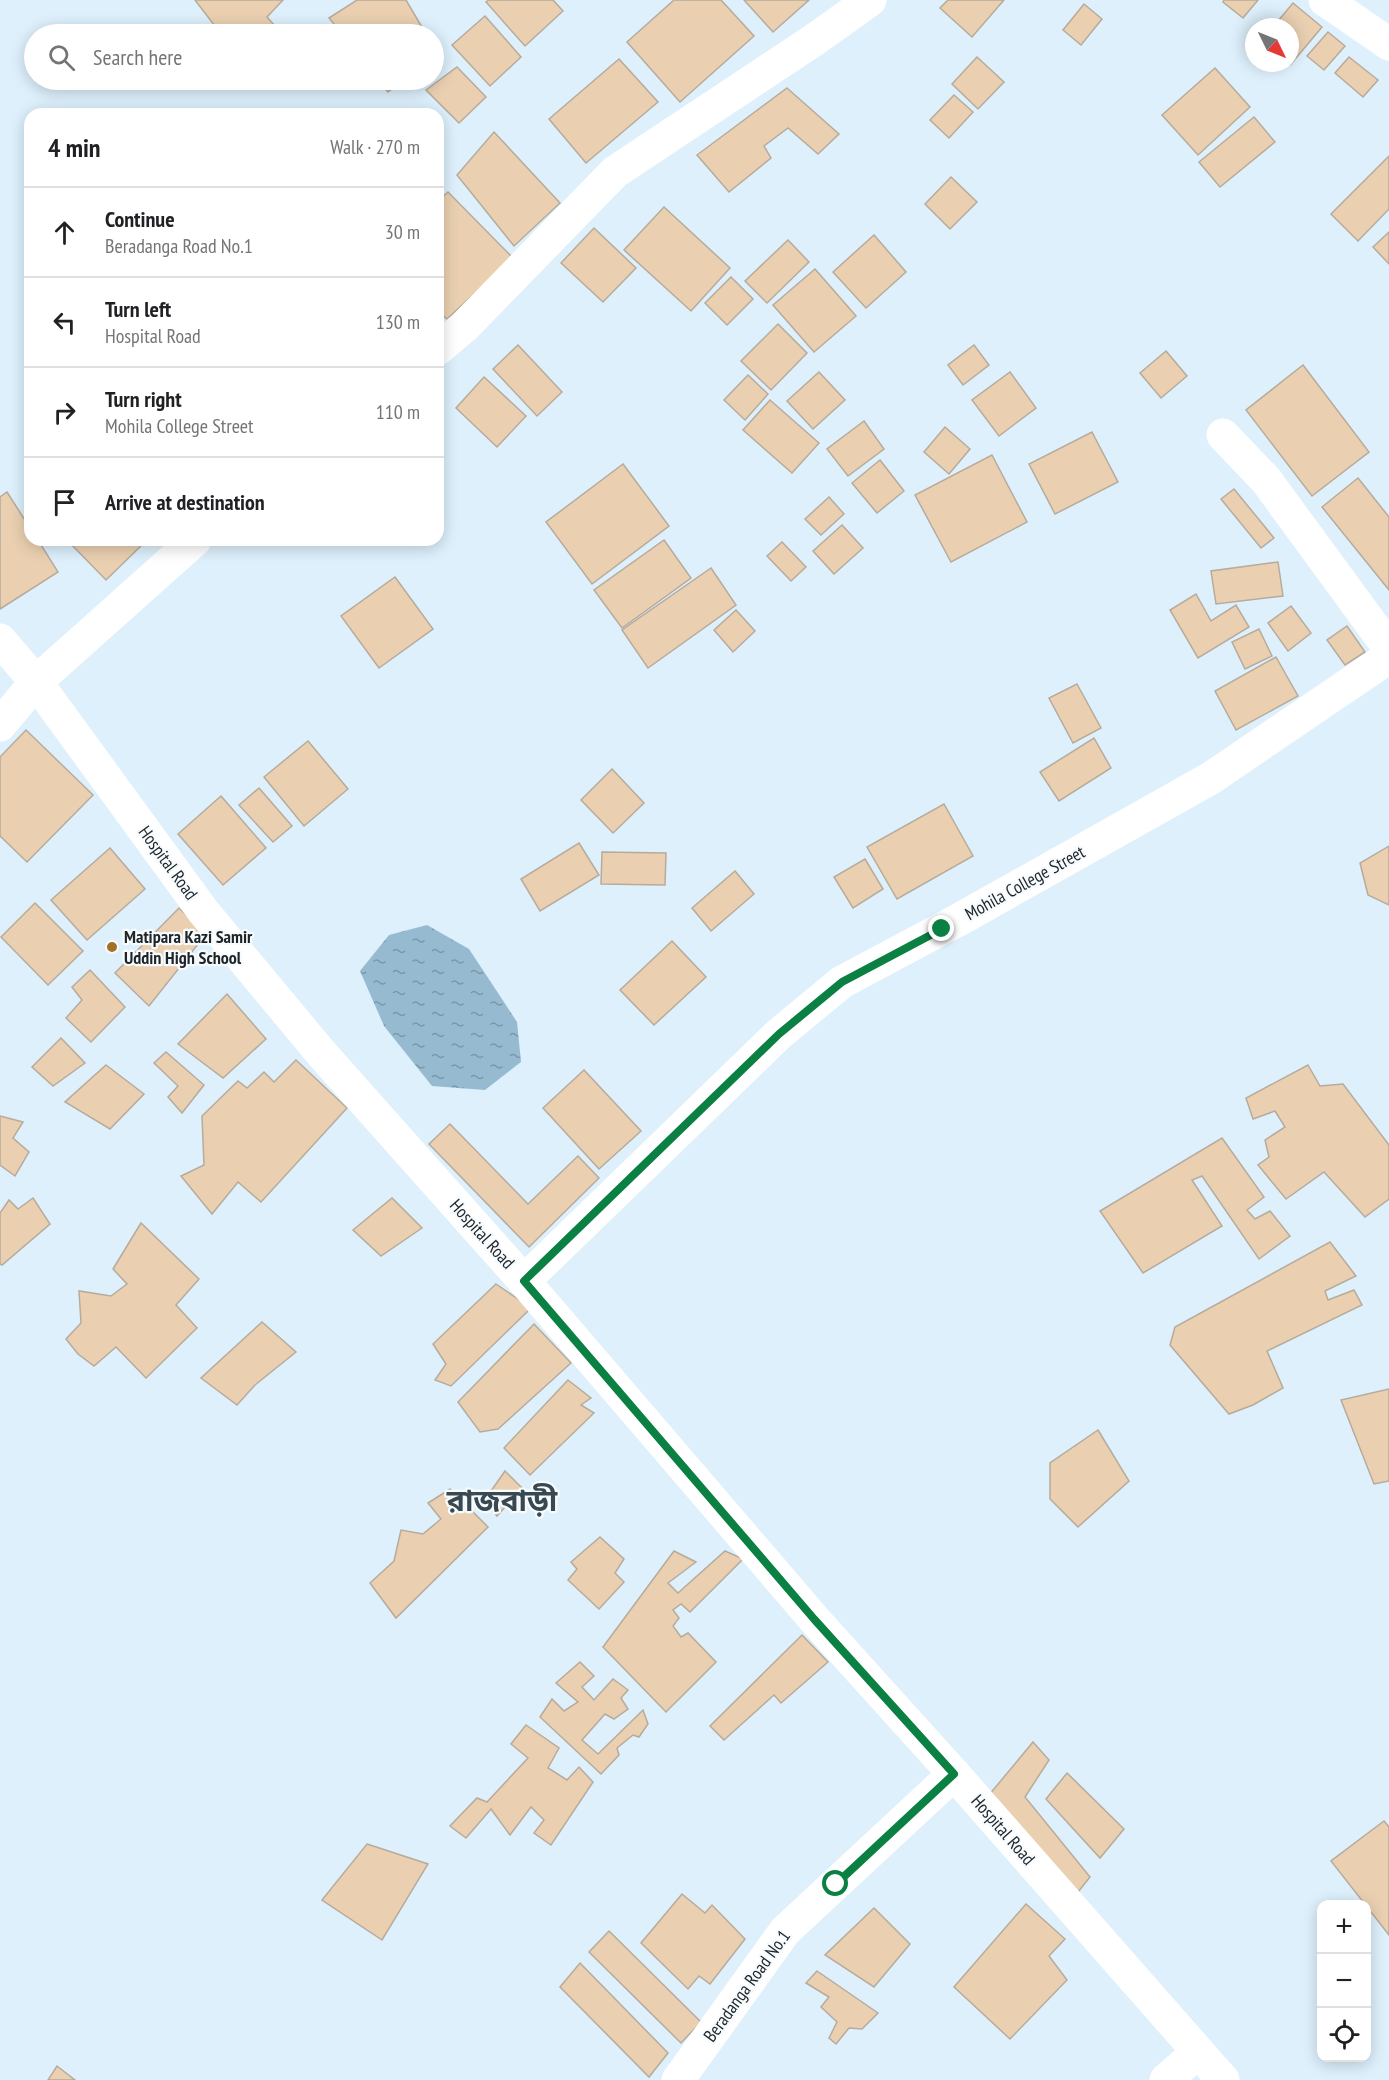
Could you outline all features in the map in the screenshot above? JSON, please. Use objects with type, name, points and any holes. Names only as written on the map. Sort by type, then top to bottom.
[{"type":"street","points":[[444,344],[465,326],[615,172],[870,0]]},
{"type":"street","points":[[1325,0],[1389,44]]},
{"type":"street","points":[[1223,435],[1266,480],[1389,648]]},
{"type":"street","points":[[0,725],[36,682],[188,546]]},
{"type":"street","name":"Hospital Road","points":[[0,640],[36,682],[203,911],[322,1054],[524,1281],[807,1610],[1223,2080]]},
{"type":"street","name":"Mohila College Street","points":[[524,1281],[779,1034],[842,982],[962,918],[1211,778],[1389,657]]},
{"type":"street","name":"Beradanga Road No.1","points":[[678,2080],[785,1931],[954,1774]]},
{"type":"street","points":[[1166,2080],[1198,2052]]},
{"type":"water","points":[[427,925],[469,949],[517,1022],[521,1062],[485,1090],[432,1086],[384,1026],[360,971],[389,935]]},
{"type":"building","points":[[195,0],[283,0],[267,17],[273,24],[213,24]]},
{"type":"building","points":[[357,0],[406,0],[420,24],[334,24],[329,18]]},
{"type":"building","points":[[489,0],[553,0],[563,11],[525,46],[486,2]]},
{"type":"building","points":[[674,0],[721,0],[754,36],[680,102],[627,42]]},
{"type":"building","points":[[744,0],[809,0],[773,32]]},
{"type":"building","points":[[948,0],[1004,0],[972,37],[940,8]]},
{"type":"building","points":[[1224,0],[1258,0],[1243,18],[1223,2]]},
{"type":"building","points":[[1293,3],[1322,27],[1299,54],[1299,18],[1280,18]]},
{"type":"building","points":[[1084,4],[1102,19],[1081,45],[1063,30]]},
{"type":"building","points":[[485,16],[521,57],[490,86],[452,45]]},
{"type":"building","points":[[1328,32],[1345,46],[1324,70],[1307,56]]},
{"type":"building","points":[[977,57],[1004,82],[978,109],[952,84]]},
{"type":"building","points":[[1349,57],[1378,80],[1363,97],[1335,73]]},
{"type":"building","points":[[619,59],[658,102],[586,163],[549,119]]},
{"type":"building","points":[[457,67],[486,97],[459,123],[426,90],[444,90],[444,77]]},
{"type":"building","points":[[1215,68],[1250,107],[1198,155],[1162,115]]},
{"type":"building","points":[[787,88],[839,134],[818,154],[788,128],[764,146],[771,158],[729,192],[697,155]]},
{"type":"building","points":[[954,95],[973,112],[949,138],[930,120]]},
{"type":"building","points":[[1254,117],[1275,142],[1220,187],[1199,162]]},
{"type":"building","points":[[494,132],[560,203],[514,246],[457,175]]},
{"type":"building","points":[[1389,156],[1389,209],[1358,241],[1331,214]]},
{"type":"building","points":[[951,177],[977,202],[950,229],[925,204]]},
{"type":"building","points":[[448,192],[513,258],[447,319],[444,316],[444,196]]},
{"type":"building","points":[[664,207],[730,268],[691,311],[624,250]]},
{"type":"building","points":[[594,228],[636,268],[603,302],[561,263]]},
{"type":"building","points":[[1389,232],[1389,264],[1373,247]]},
{"type":"building","points":[[874,235],[906,272],[866,308],[833,272]]},
{"type":"building","points":[[788,240],[809,262],[767,303],[745,281]]},
{"type":"building","points":[[815,269],[856,316],[814,352],[773,305]]},
{"type":"building","points":[[731,277],[753,299],[727,325],[705,303]]},
{"type":"building","points":[[778,324],[807,353],[771,390],[741,361]]},
{"type":"building","points":[[518,345],[562,392],[537,416],[493,369]]},
{"type":"building","points":[[974,345],[989,365],[963,385],[948,365]]},
{"type":"building","points":[[1166,351],[1187,376],[1161,398],[1140,373]]},
{"type":"building","points":[[1303,365],[1369,452],[1312,496],[1246,410]]},
{"type":"building","points":[[819,372],[845,400],[813,429],[787,401]]},
{"type":"building","points":[[1010,372],[1036,408],[999,436],[972,400]]},
{"type":"building","points":[[748,375],[768,394],[745,420],[724,400]]},
{"type":"building","points":[[484,377],[526,416],[497,447],[456,408]]},
{"type":"building","points":[[770,400],[819,443],[792,473],[743,430]]},
{"type":"building","points":[[864,421],[884,449],[848,476],[827,449]]},
{"type":"building","points":[[945,427],[970,449],[949,474],[924,452]]},
{"type":"building","points":[[1092,432],[1118,482],[1055,514],[1029,464]]},
{"type":"building","points":[[992,455],[1027,522],[951,562],[915,495]]},
{"type":"building","points":[[880,460],[904,491],[877,513],[852,483]]},
{"type":"building","points":[[623,464],[669,526],[592,584],[546,522]]},
{"type":"building","points":[[1358,478],[1389,517],[1389,590],[1322,507]]},
{"type":"building","points":[[1234,489],[1274,538],[1261,548],[1221,499]]},
{"type":"building","points":[[7,492],[24,519],[24,546],[42,546],[58,572],[0,609],[0,497]]},
{"type":"building","points":[[829,497],[844,514],[821,535],[805,519]]},
{"type":"building","points":[[842,525],[863,548],[834,574],[813,551]]},
{"type":"building","points":[[664,540],[691,578],[622,628],[594,590]]},
{"type":"building","points":[[782,542],[806,567],[791,581],[767,556]]},
{"type":"building","points":[[73,546],[141,546],[106,580]]},
{"type":"building","points":[[1278,562],[1283,596],[1216,604],[1211,571]]},
{"type":"building","points":[[711,568],[736,605],[648,668],[622,630]]},
{"type":"building","points":[[395,577],[433,629],[379,668],[341,616]]},
{"type":"building","points":[[1196,594],[1211,621],[1236,605],[1249,627],[1198,658],[1170,610]]},
{"type":"building","points":[[1291,606],[1311,633],[1288,651],[1268,623]]},
{"type":"building","points":[[736,610],[755,631],[733,652],[714,630]]},
{"type":"building","points":[[1347,626],[1365,652],[1345,665],[1327,640]]},
{"type":"building","points":[[1259,629],[1272,656],[1245,669],[1232,642]]},
{"type":"building","points":[[1276,657],[1298,696],[1236,730],[1215,691]]},
{"type":"building","points":[[1077,684],[1101,728],[1073,743],[1049,698]]},
{"type":"building","points":[[26,730],[93,795],[27,862],[0,836],[0,757]]},
{"type":"building","points":[[1094,738],[1111,768],[1059,801],[1040,772]]},
{"type":"building","points":[[308,741],[348,789],[304,826],[264,777]]},
{"type":"building","points":[[612,769],[644,803],[613,833],[581,800]]},
{"type":"building","points":[[259,788],[292,826],[273,842],[239,805]]},
{"type":"building","points":[[221,796],[266,848],[223,885],[178,834]]},
{"type":"building","points":[[944,804],[973,856],[897,899],[867,847]]},
{"type":"building","points":[[579,843],[599,875],[540,911],[521,879]]},
{"type":"building","points":[[1389,846],[1389,905],[1368,895],[1360,863]]},
{"type":"building","points":[[110,848],[145,889],[87,940],[51,900]]},
{"type":"building","points":[[602,852],[666,853],[665,885],[601,884]]},
{"type":"building","points":[[865,859],[883,889],[853,908],[834,877]]},
{"type":"building","points":[[735,871],[754,894],[711,931],[692,908]]},
{"type":"building","points":[[35,903],[83,951],[48,985],[1,937]]},
{"type":"building","points":[[179,908],[206,934],[149,1006],[115,973]]},
{"type":"building","points":[[672,941],[706,977],[654,1025],[620,990]]},
{"type":"building","points":[[90,970],[125,1007],[91,1042],[66,1018],[82,1000],[72,987]]},
{"type":"building","points":[[227,994],[266,1039],[223,1078],[178,1044]]},
{"type":"building","points":[[61,1038],[85,1063],[53,1086],[32,1067]]},
{"type":"building","points":[[166,1052],[204,1085],[182,1113],[168,1097],[178,1086],[154,1063]]},
{"type":"building","points":[[296,1060],[347,1108],[261,1202],[238,1182],[212,1214],[181,1176],[204,1165],[202,1116],[238,1081],[247,1088],[264,1072],[274,1082]]},
{"type":"building","points":[[106,1065],[144,1094],[110,1129],[65,1102]]},
{"type":"building","points":[[1308,1065],[1320,1086],[1343,1084],[1389,1145],[1389,1199],[1365,1217],[1324,1172],[1286,1199],[1258,1165],[1269,1157],[1265,1140],[1285,1127],[1275,1111],[1253,1119],[1246,1098]]},
{"type":"building","points":[[584,1070],[641,1131],[599,1169],[543,1108]]},
{"type":"building","points":[[0,1116],[23,1122],[13,1138],[29,1152],[15,1176],[0,1165]]},
{"type":"building","points":[[450,1124],[528,1204],[578,1156],[599,1178],[529,1247],[429,1144]]},
{"type":"building","points":[[1222,1138],[1264,1197],[1247,1210],[1255,1219],[1270,1211],[1290,1236],[1259,1259],[1202,1176],[1192,1180],[1222,1226],[1143,1273],[1100,1211]]},
{"type":"building","points":[[33,1198],[50,1224],[2,1265],[0,1264],[0,1213],[9,1200],[18,1209]]},
{"type":"building","points":[[392,1198],[422,1228],[381,1256],[353,1230]]},
{"type":"building","points":[[141,1223],[199,1279],[176,1305],[197,1328],[146,1378],[116,1347],[94,1366],[78,1354],[66,1339],[81,1323],[79,1291],[111,1296],[127,1284],[113,1269]]},
{"type":"building","points":[[1330,1242],[1356,1276],[1325,1291],[1328,1300],[1354,1290],[1362,1305],[1267,1351],[1283,1388],[1253,1405],[1229,1414],[1170,1345],[1175,1327]]},
{"type":"building","points":[[496,1284],[531,1308],[451,1386],[435,1380],[446,1364],[433,1344]]},
{"type":"building","points":[[262,1322],[296,1352],[255,1385],[237,1405],[201,1378]]},
{"type":"building","points":[[534,1324],[571,1363],[498,1429],[480,1432],[458,1402]]},
{"type":"building","points":[[568,1380],[591,1398],[581,1405],[594,1413],[530,1475],[504,1448]]},
{"type":"building","points":[[1389,1389],[1389,1481],[1374,1484],[1341,1400]]},
{"type":"building","points":[[1098,1430],[1129,1481],[1078,1527],[1050,1499],[1050,1463]]},
{"type":"building","points":[[505,1471],[522,1488],[497,1516],[484,1501]]},
{"type":"building","points":[[450,1489],[488,1527],[396,1618],[370,1583],[394,1561],[401,1530],[423,1534],[441,1519],[428,1503]]},
{"type":"building","points":[[600,1537],[624,1559],[615,1573],[624,1582],[599,1609],[568,1580],[577,1569],[571,1562]]},
{"type":"building","points":[[674,1551],[696,1562],[668,1583],[678,1593],[725,1551],[743,1559],[690,1612],[681,1604],[673,1610],[679,1618],[673,1626],[681,1637],[688,1633],[716,1662],[666,1712],[603,1647]]},
{"type":"building","points":[[802,1635],[828,1662],[781,1703],[774,1695],[724,1740],[710,1726]]},
{"type":"building","points":[[580,1662],[594,1676],[582,1687],[594,1700],[613,1679],[628,1690],[621,1698],[628,1709],[614,1719],[605,1714],[582,1740],[598,1754],[643,1710],[648,1724],[639,1737],[633,1735],[617,1748],[619,1755],[601,1774],[540,1717],[552,1699],[564,1711],[578,1702],[556,1683]]},
{"type":"building","points":[[526,1725],[559,1748],[548,1768],[567,1780],[579,1767],[593,1782],[551,1845],[534,1833],[544,1820],[531,1807],[510,1835],[491,1809],[466,1838],[450,1826],[477,1798],[487,1802],[528,1758],[511,1744]]},
{"type":"building","points":[[1033,1742],[1049,1760],[1025,1797],[1090,1877],[1078,1892],[989,1795]]},
{"type":"building","points":[[1067,1773],[1124,1829],[1100,1858],[1046,1799]]},
{"type":"building","points":[[1384,1821],[1389,1827],[1389,1935],[1371,1912],[1371,1900],[1362,1900],[1331,1861]]},
{"type":"building","points":[[367,1844],[428,1864],[382,1940],[322,1900]]},
{"type":"building","points":[[682,1894],[705,1913],[712,1905],[745,1939],[710,1984],[699,1976],[688,1989],[641,1943]]},
{"type":"building","points":[[1026,1904],[1065,1939],[1049,1956],[1067,1980],[1010,2039],[954,1987]]},
{"type":"building","points":[[874,1908],[910,1944],[874,1987],[825,1955]]},
{"type":"building","points":[[609,1931],[701,2022],[681,2043],[589,1952]]},
{"type":"building","points":[[580,1963],[668,2053],[649,2077],[560,1987]]},
{"type":"building","points":[[817,1971],[878,2013],[862,2029],[849,2028],[836,2044],[829,2038],[837,2022],[821,2007],[829,1997],[806,1983]]},
{"type":"building","points":[[57,2066],[75,2080],[48,2080]]},
{"type":"place","name":"Matipara Kazi Samir Uddin High School","points":[[112,947]]},
{"type":"district","name":"রাজবাড়ী","points":[[502,1501]]},
{"type":"route","points":[[836,1884],[954,1774],[814,1619],[524,1281],[779,1034],[842,982],[942,929]]}]
